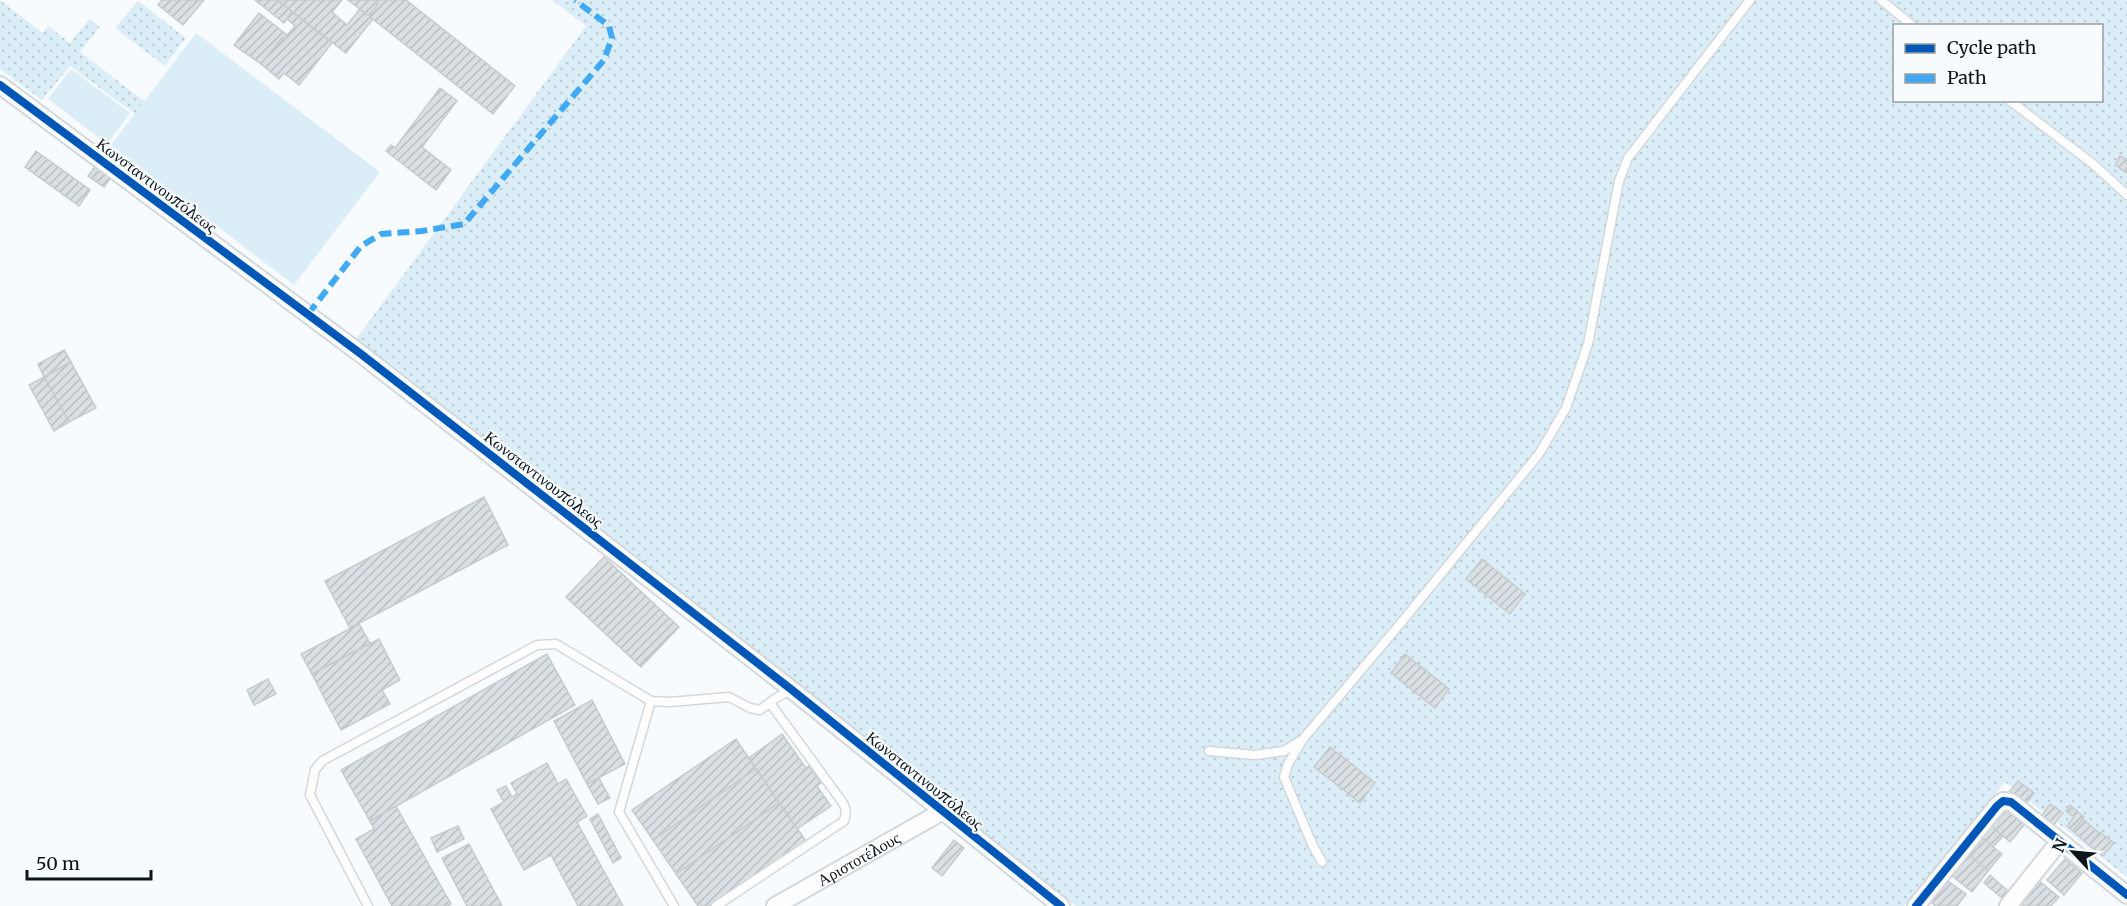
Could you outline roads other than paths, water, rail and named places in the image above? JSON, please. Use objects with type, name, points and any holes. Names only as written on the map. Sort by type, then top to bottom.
[{"type":"street","name":"Κωνσταντινουπόλεως","points":[[0,85],[361,354],[792,690],[1061,906]]},
{"type":"street","points":[[1916,906],[2003,801],[2011,802],[2127,895]]},
{"type":"street","name":"Αριστοτέλους","points":[[775,906],[943,811]]},
{"type":"street","points":[[2008,906],[2059,842]]},
{"type":"lane","points":[[1322,862],[1284,777],[1288,764],[1303,739],[1539,454],[1566,408],[1588,344],[1618,181],[1628,158],[1750,0]]},
{"type":"lane","points":[[1881,0],[1911,24]]},
{"type":"lane","points":[[2012,102],[2093,165],[2127,195]]},
{"type":"lane","points":[[368,906],[310,795],[315,770],[322,760],[537,645],[556,644],[651,701],[670,702],[729,697],[750,708],[760,710],[792,690]]},
{"type":"lane","points":[[651,701],[619,812],[674,906]]},
{"type":"lane","points":[[716,906],[844,820],[846,814],[843,803],[770,703]]},
{"type":"lane","points":[[1209,751],[1255,755],[1284,751],[1303,739]]}]
